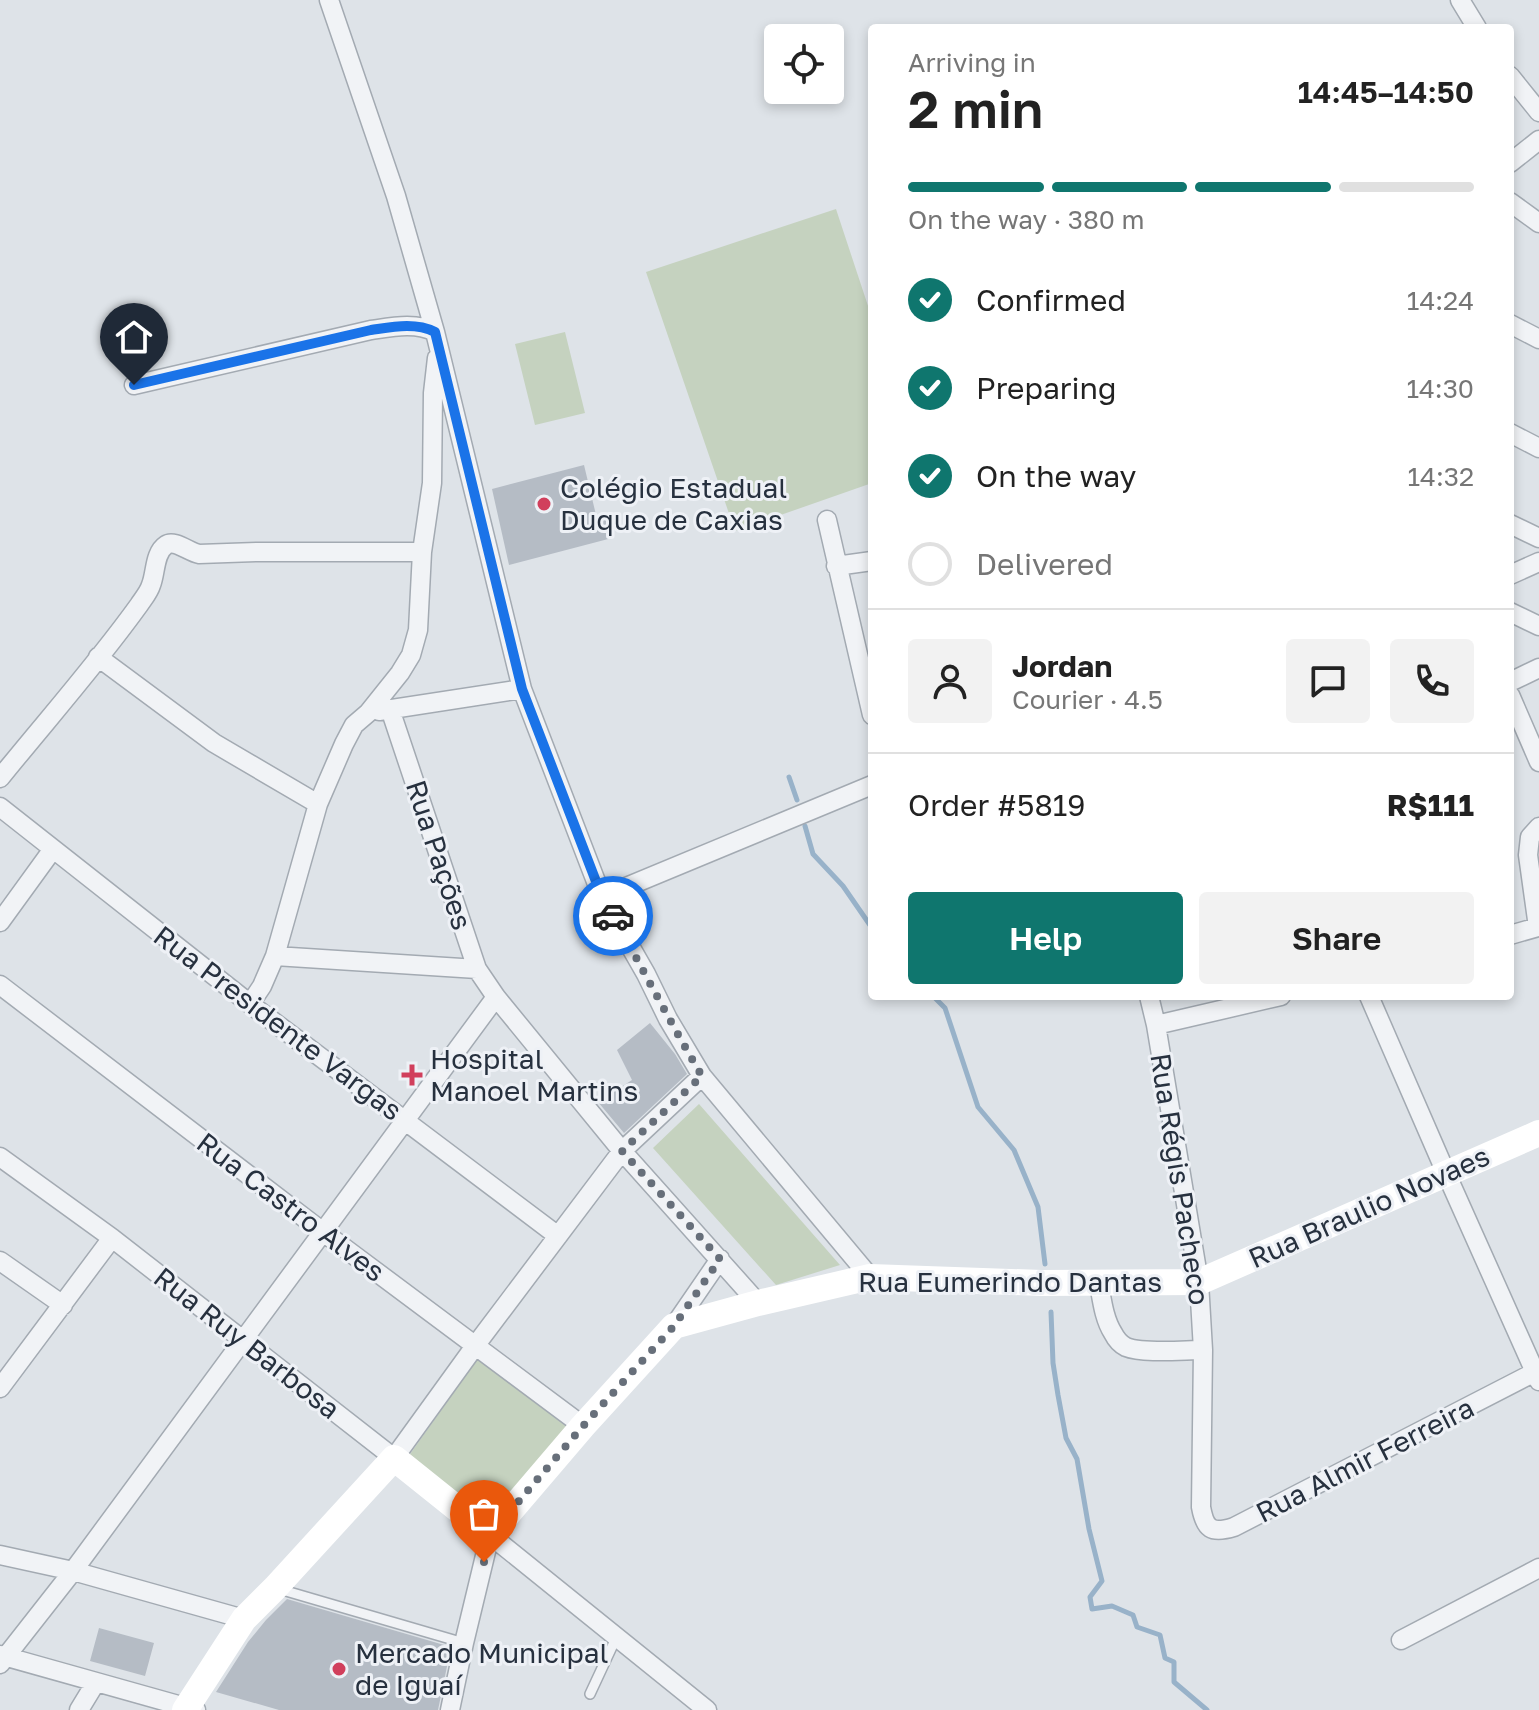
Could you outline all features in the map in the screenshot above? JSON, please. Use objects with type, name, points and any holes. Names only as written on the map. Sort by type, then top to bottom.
[{"type":"street","points":[[329,0],[396,196],[437,338],[522,689],[602,897],[646,974],[699,1080],[701,1085],[859,1268],[770,1296],[633,1146],[690,1093],[699,1080]]},
{"type":"street","points":[[1460,0],[1475,24]]},
{"type":"street","points":[[1514,81],[1539,112]]},
{"type":"street","points":[[1514,160],[1539,140]]},
{"type":"street","points":[[1514,205],[1539,223]]},
{"type":"street","points":[[1514,326],[1539,339]]},
{"type":"street","points":[[134,385],[371,330],[424,327],[437,338]]},
{"type":"street","points":[[250,1004],[275,956],[318,804],[354,725],[368,713],[411,655],[418,630],[422,552],[432,483],[437,338]]},
{"type":"street","points":[[1514,435],[1539,448]]},
{"type":"street","points":[[827,520],[868,698]]},
{"type":"street","points":[[1514,526],[1539,538]]},
{"type":"street","points":[[0,778],[144,598],[163,546],[174,543],[199,554],[422,552]]},
{"type":"street","points":[[836,566],[868,562]]},
{"type":"street","points":[[1514,573],[1539,562]]},
{"type":"street","points":[[1514,614],[1539,626]]},
{"type":"street","points":[[98,657],[214,743],[318,804]]},
{"type":"street","points":[[1514,680],[1539,668]]},
{"type":"street","points":[[368,713],[522,689]]},
{"type":"street","points":[[1514,704],[1539,762]]},
{"type":"street","name":"Rua Pações","points":[[390,709],[477,969],[496,997],[622,1151],[758,1303]]},
{"type":"street","points":[[602,897],[868,787]]},
{"type":"street","name":"Rua Presidente Vargas","points":[[0,807],[250,1004],[558,1236]]},
{"type":"street","points":[[1514,934],[1539,928],[1528,855],[1530,837],[1539,827]]},
{"type":"street","points":[[0,922],[53,849]]},
{"type":"street","points":[[275,956],[477,969]]},
{"type":"street","name":"Rua Castro Alves","points":[[0,985],[583,1426]]},
{"type":"street","points":[[496,997],[73,1571],[2,1658],[189,1709],[244,1619],[394,1458],[622,1151],[699,1080]]},
{"type":"street","name":"Rua Régis Pacheco","points":[[1150,1000],[1199,1282],[1203,1350],[1201,1507]]},
{"type":"street","points":[[1371,1000],[1538,1374]]},
{"type":"street","points":[[1156,1025],[1232,1002]]},
{"type":"street","points":[[699,1080],[870,1277]]},
{"type":"street","name":"Rua Braulio Novaes","points":[[1199,1282],[1539,1133]]},
{"type":"street","name":"Rua Ruy Barbosa","points":[[0,1157],[112,1238],[490,1535]]},
{"type":"street","points":[[0,1388],[112,1238]]},
{"type":"street","points":[[450,1710],[490,1535],[674,1326],[720,1259]]},
{"type":"street","points":[[0,1261],[63,1305]]},
{"type":"street","name":"Rua Eumerindo Dantas","points":[[674,1326],[870,1277],[1099,1284],[1199,1282]]},
{"type":"street","points":[[1099,1284],[1107,1320],[1120,1343],[1142,1350],[1203,1350]]},
{"type":"street","name":"Rua Almir Ferreira","points":[[1201,1507],[1204,1523],[1211,1529],[1221,1531],[1234,1527],[1538,1374]]},
{"type":"street","points":[[490,1535],[707,1710]]},
{"type":"street","points":[[0,1555],[73,1571],[244,1619]]},
{"type":"street","points":[[1401,1640],[1539,1568]]},
{"type":"street","points":[[79,1710],[96,1682]]},
{"type":"lane","points":[[275,1588],[464,1643]]},
{"type":"lane","points":[[590,1694],[617,1636]]},
{"type":"green space","points":[[836,209],[868,306],[868,484],[735,531],[646,272]]},
{"type":"green space","points":[[565,332],[585,413],[535,425],[515,344]]},
{"type":"green space","points":[[699,1104],[840,1265],[776,1285],[653,1148]]},
{"type":"green space","points":[[478,1358],[570,1429],[492,1521],[408,1457]]},
{"type":"building","name":"Colégio Estadual Duque de Caxias","points":[[584,465],[597,519],[607,520],[612,538],[509,565],[492,489]]},
{"type":"building","points":[[650,1023],[687,1074],[624,1133],[598,1102],[632,1080],[617,1050]]},
{"type":"building","name":"Mercado Municipal de Iguaí","points":[[287,1599],[451,1647],[438,1710],[279,1710],[216,1692],[248,1642]]},
{"type":"building","points":[[99,1628],[154,1643],[145,1676],[90,1661]]},
{"type":"waterway","points":[[789,777],[797,800]]},
{"type":"waterway","points":[[805,826],[813,854],[843,886],[868,922]]},
{"type":"waterway","points":[[937,1000],[945,1008],[978,1107],[1014,1150],[1038,1207],[1045,1264]]},
{"type":"waterway","points":[[1051,1312],[1053,1363],[1066,1438],[1077,1459],[1102,1581],[1090,1597],[1092,1609],[1112,1606],[1133,1615],[1137,1627],[1160,1635],[1165,1658],[1174,1662],[1174,1682],[1207,1710]]},
{"type":"way so far","points":[[484,1562],[490,1535],[674,1326],[720,1259],[622,1151],[702,1076],[613,916]]},
{"type":"place","name":"Colégio Estadual Duque de Caxias","points":[[544,504]]},
{"type":"place","name":"Hospital Manoel Martins","points":[[412,1075]]},
{"type":"place","name":"Mercado Municipal de Iguaí","points":[[339,1669]]},
{"type":"route","points":[[134,385],[371,330],[424,327],[435,332],[522,689],[602,897],[613,916]]}]
